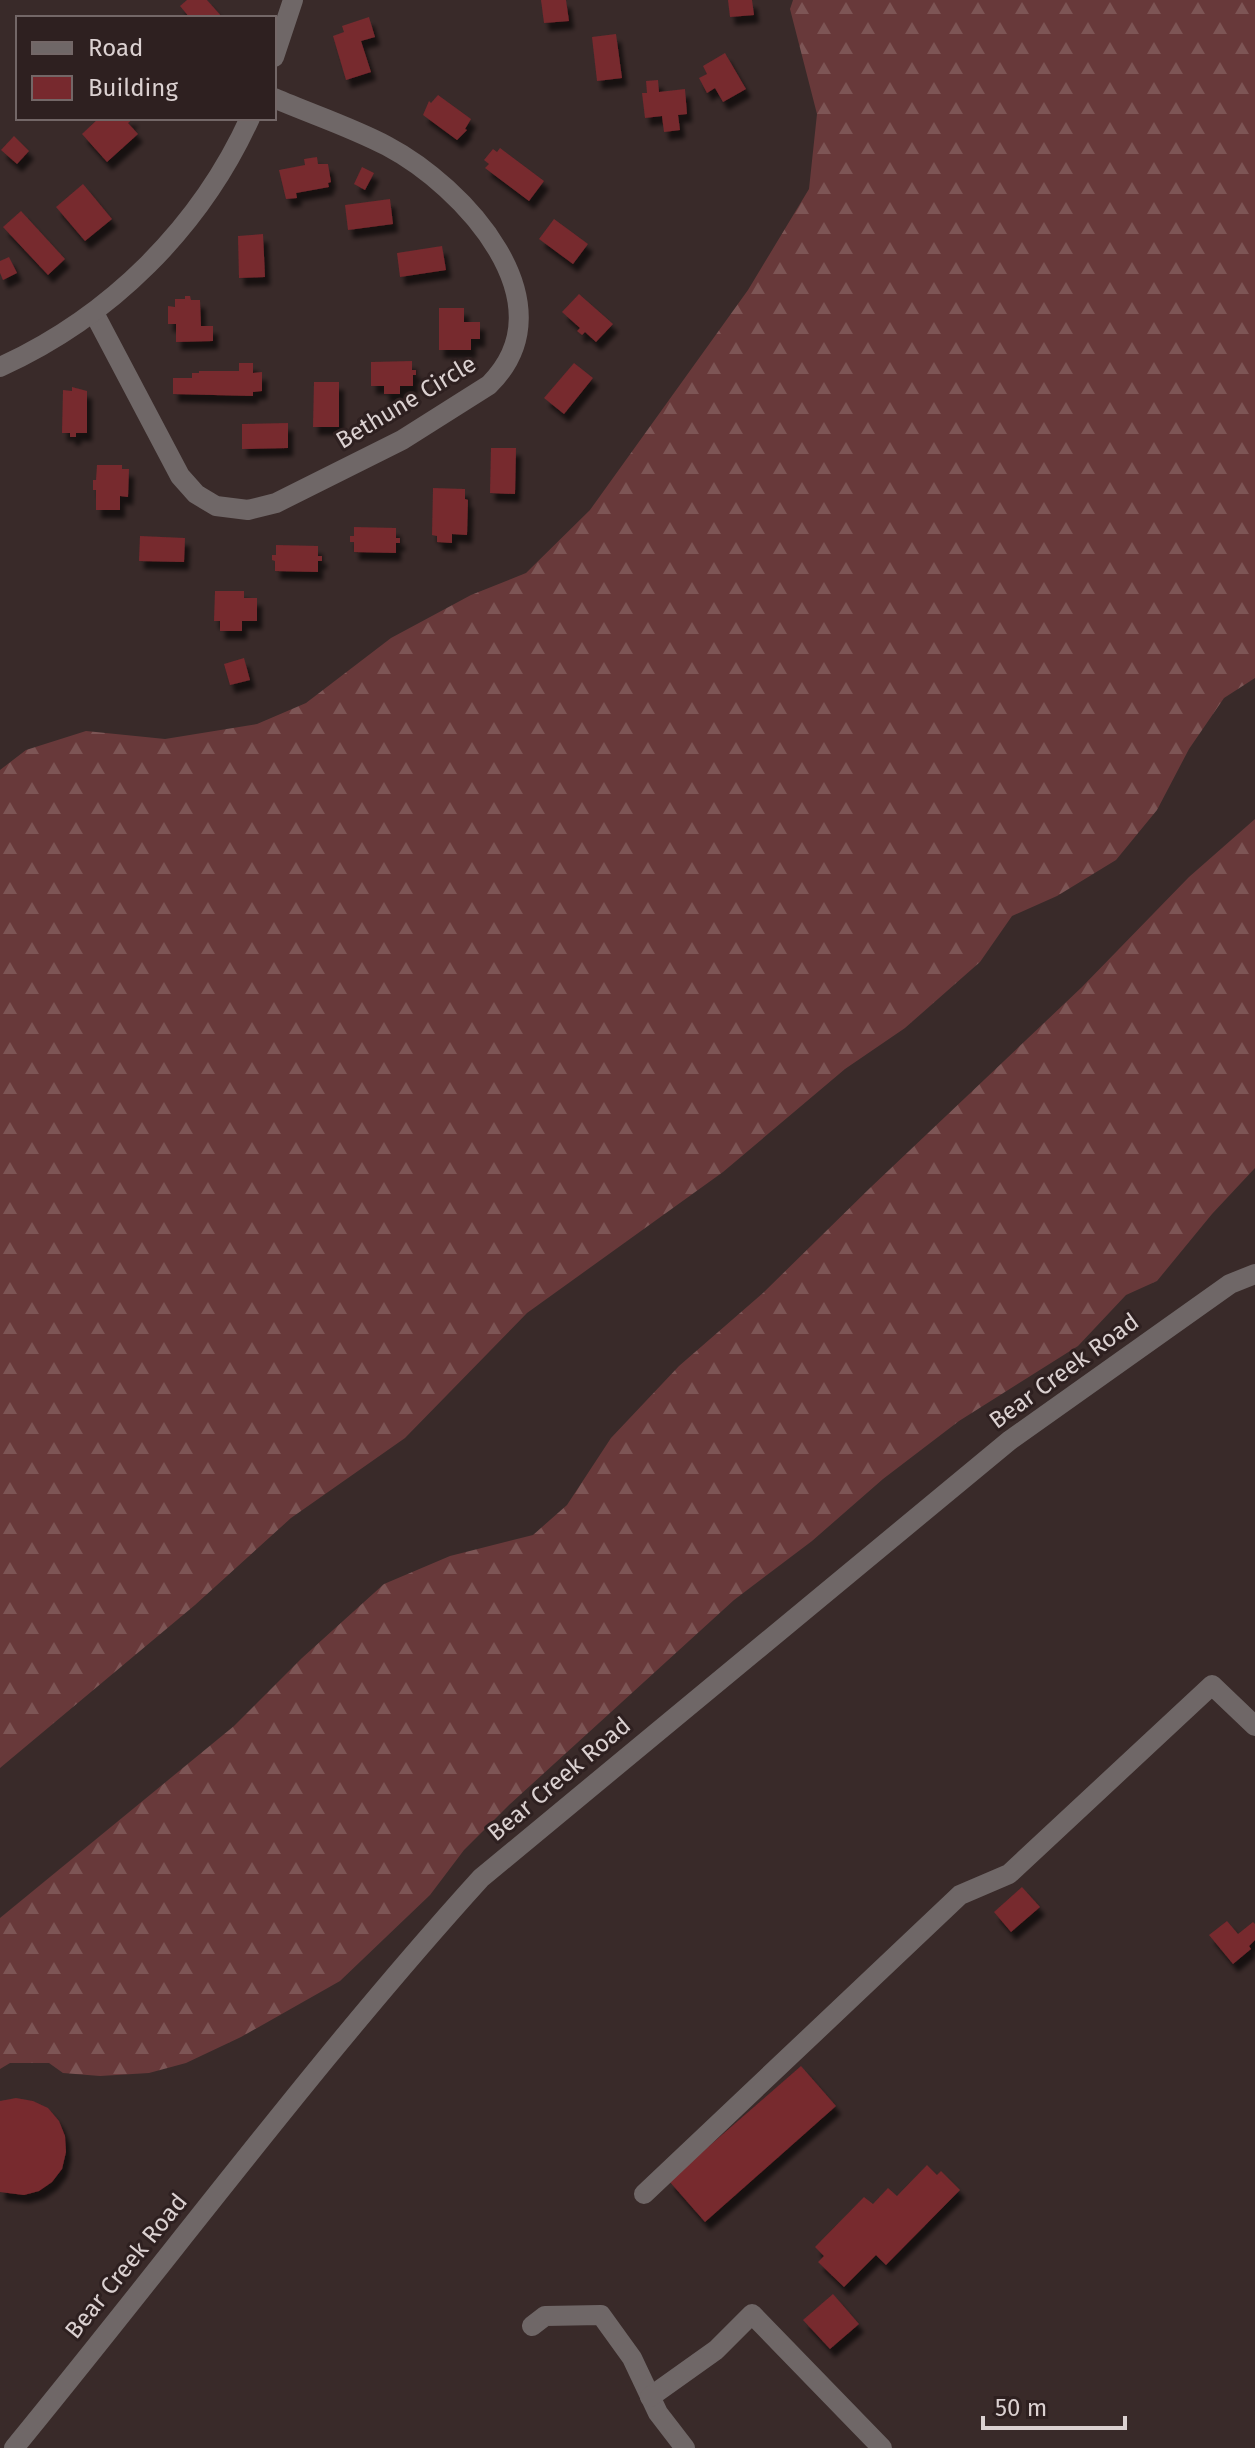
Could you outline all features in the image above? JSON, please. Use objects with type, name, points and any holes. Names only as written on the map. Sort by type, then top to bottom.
[{"type":"street","points":[[276,51],[293,0]]},
{"type":"street","name":"Bethune Circle","points":[[94,313],[180,476],[196,494],[216,506],[248,510],[276,503],[402,440],[489,385],[501,373],[520,331],[519,298],[508,267],[489,236],[436,180],[389,147],[276,99]]},
{"type":"street","points":[[0,367],[94,313],[157,256],[232,158],[249,120]]},
{"type":"street","name":"Bear Creek Road","points":[[14,2448],[422,1944],[481,1878],[1009,1441],[1230,1284],[1255,1274]]},
{"type":"street","points":[[644,2194],[960,1895],[1009,1874],[1212,1685],[1255,1726]]},
{"type":"street","points":[[650,2397],[716,2350],[752,2314],[882,2448]]},
{"type":"street","points":[[532,2326],[545,2316],[601,2315],[632,2358],[658,2413],[685,2448]]},
{"type":"green space","points":[[793,0],[1255,0],[1255,678],[1224,698],[1189,749],[1157,810],[1116,860],[1057,896],[1012,916],[980,962],[905,1028],[845,1069],[723,1172],[527,1313],[405,1438],[291,1518],[195,1605],[0,1768],[0,770],[26,750],[86,731],[165,739],[257,724],[306,703],[391,638],[471,595],[526,573],[590,510],[748,290],[809,189],[817,114],[790,9]]},
{"type":"green space","points":[[1255,819],[1255,1168],[1157,1281],[1126,1295],[1078,1346],[959,1421],[734,1600],[509,1805],[464,1850],[430,1895],[340,1981],[241,2037],[186,2063],[149,2073],[100,2076],[63,2073],[49,2063],[10,2063],[0,2069],[0,1918],[234,1726],[302,1658],[384,1584],[450,1556],[533,1535],[567,1505],[611,1438],[679,1366],[763,1293],[1082,987],[1189,877]]},
{"type":"building","points":[[187,0],[207,0],[221,16],[188,16],[180,6]]},
{"type":"building","points":[[541,0],[566,0],[569,21],[544,23]]},
{"type":"building","points":[[728,0],[752,0],[754,15],[730,17]]},
{"type":"building","points":[[369,17],[375,37],[361,41],[371,72],[346,80],[333,36],[344,32],[342,26]]},
{"type":"building","points":[[616,34],[622,78],[597,81],[592,37]]},
{"type":"building","points":[[725,53],[746,89],[723,102],[715,88],[707,93],[699,78],[707,74],[703,66]]},
{"type":"building","points":[[658,80],[659,92],[685,89],[687,114],[678,115],[680,130],[664,132],[662,116],[645,118],[642,93],[647,93],[646,81]]},
{"type":"building","points":[[438,95],[471,119],[467,130],[457,140],[423,115],[429,101],[431,103]]},
{"type":"building","points":[[97,120],[132,120],[128,123],[138,134],[107,162],[82,134]]},
{"type":"building","points":[[14,136],[29,151],[17,164],[1,150]]},
{"type":"building","points":[[500,148],[544,181],[529,201],[485,168],[489,164],[484,160],[493,149],[497,152]]},
{"type":"building","points":[[317,157],[318,164],[328,164],[329,187],[296,193],[297,198],[286,199],[279,170],[305,165],[304,159]]},
{"type":"building","points":[[362,167],[374,173],[365,190],[354,184]]},
{"type":"building","points":[[83,184],[112,219],[85,241],[56,207]]},
{"type":"building","points":[[390,199],[393,224],[348,230],[345,205]]},
{"type":"building","points":[[21,211],[65,259],[48,275],[3,227]]},
{"type":"building","points":[[554,219],[588,244],[573,264],[539,239]]},
{"type":"building","points":[[263,234],[265,277],[239,278],[238,236]]},
{"type":"building","points":[[442,246],[446,270],[400,277],[397,253]]},
{"type":"building","points":[[9,257],[17,273],[3,280],[0,261]]},
{"type":"building","points":[[579,294],[613,324],[596,342],[585,332],[582,335],[577,331],[580,328],[562,312]]},
{"type":"building","points":[[185,296],[200,300],[201,326],[213,326],[213,341],[176,342],[176,324],[168,324],[168,306],[175,307],[175,299],[185,299]]},
{"type":"building","points":[[439,308],[464,308],[464,322],[480,322],[480,339],[471,339],[471,350],[439,350]]},
{"type":"building","points":[[412,361],[412,370],[416,370],[413,386],[400,386],[400,394],[384,394],[384,386],[371,386],[371,362]]},
{"type":"building","points":[[239,363],[253,363],[253,373],[262,372],[262,391],[253,392],[253,396],[173,394],[173,378],[192,378],[192,373],[199,371],[239,371]]},
{"type":"building","points":[[574,363],[593,378],[564,414],[544,398]]},
{"type":"building","points":[[314,382],[339,382],[339,427],[313,427]]},
{"type":"building","points":[[72,387],[87,391],[87,433],[76,433],[76,437],[62,433],[63,390],[72,391]]},
{"type":"building","points":[[288,423],[288,448],[242,449],[242,424]]},
{"type":"building","points":[[491,448],[516,448],[515,494],[490,493]]},
{"type":"building","points":[[97,465],[122,465],[122,469],[129,469],[128,497],[120,496],[120,510],[96,510],[93,480],[96,480]]},
{"type":"building","points":[[433,488],[465,489],[465,499],[468,500],[467,535],[452,534],[452,543],[437,542],[437,536],[432,535]]},
{"type":"building","points":[[354,527],[396,528],[396,538],[400,538],[400,543],[396,543],[396,553],[354,552],[354,542],[350,542],[350,536],[354,536]]},
{"type":"building","points":[[140,536],[185,538],[184,562],[139,561]]},
{"type":"building","points":[[276,545],[318,546],[318,556],[322,556],[322,561],[318,561],[318,572],[275,571],[272,555],[276,555]]},
{"type":"building","points":[[215,591],[244,591],[244,598],[257,598],[257,621],[242,621],[242,631],[220,631],[220,621],[214,621]]},
{"type":"building","points":[[244,658],[250,680],[230,685],[224,664]]},
{"type":"building","points":[[1022,1887],[1040,1907],[1011,1932],[994,1912]]},
{"type":"building","points":[[1227,1921],[1238,1934],[1253,1922],[1255,1924],[1255,1940],[1249,1946],[1251,1949],[1233,1964],[1209,1935]]},
{"type":"building","points":[[801,2066],[836,2106],[705,2222],[669,2181]]},
{"type":"building","points":[[16,2098],[48,2108],[59,2121],[65,2136],[66,2152],[62,2169],[52,2182],[39,2191],[24,2195],[0,2192],[0,2101]]},
{"type":"building","points":[[927,2165],[937,2175],[941,2171],[960,2190],[886,2265],[876,2255],[844,2287],[818,2262],[824,2256],[815,2247],[864,2197],[873,2204],[888,2188],[897,2196]]},
{"type":"building","points":[[833,2294],[859,2324],[830,2349],[803,2320]]}]
